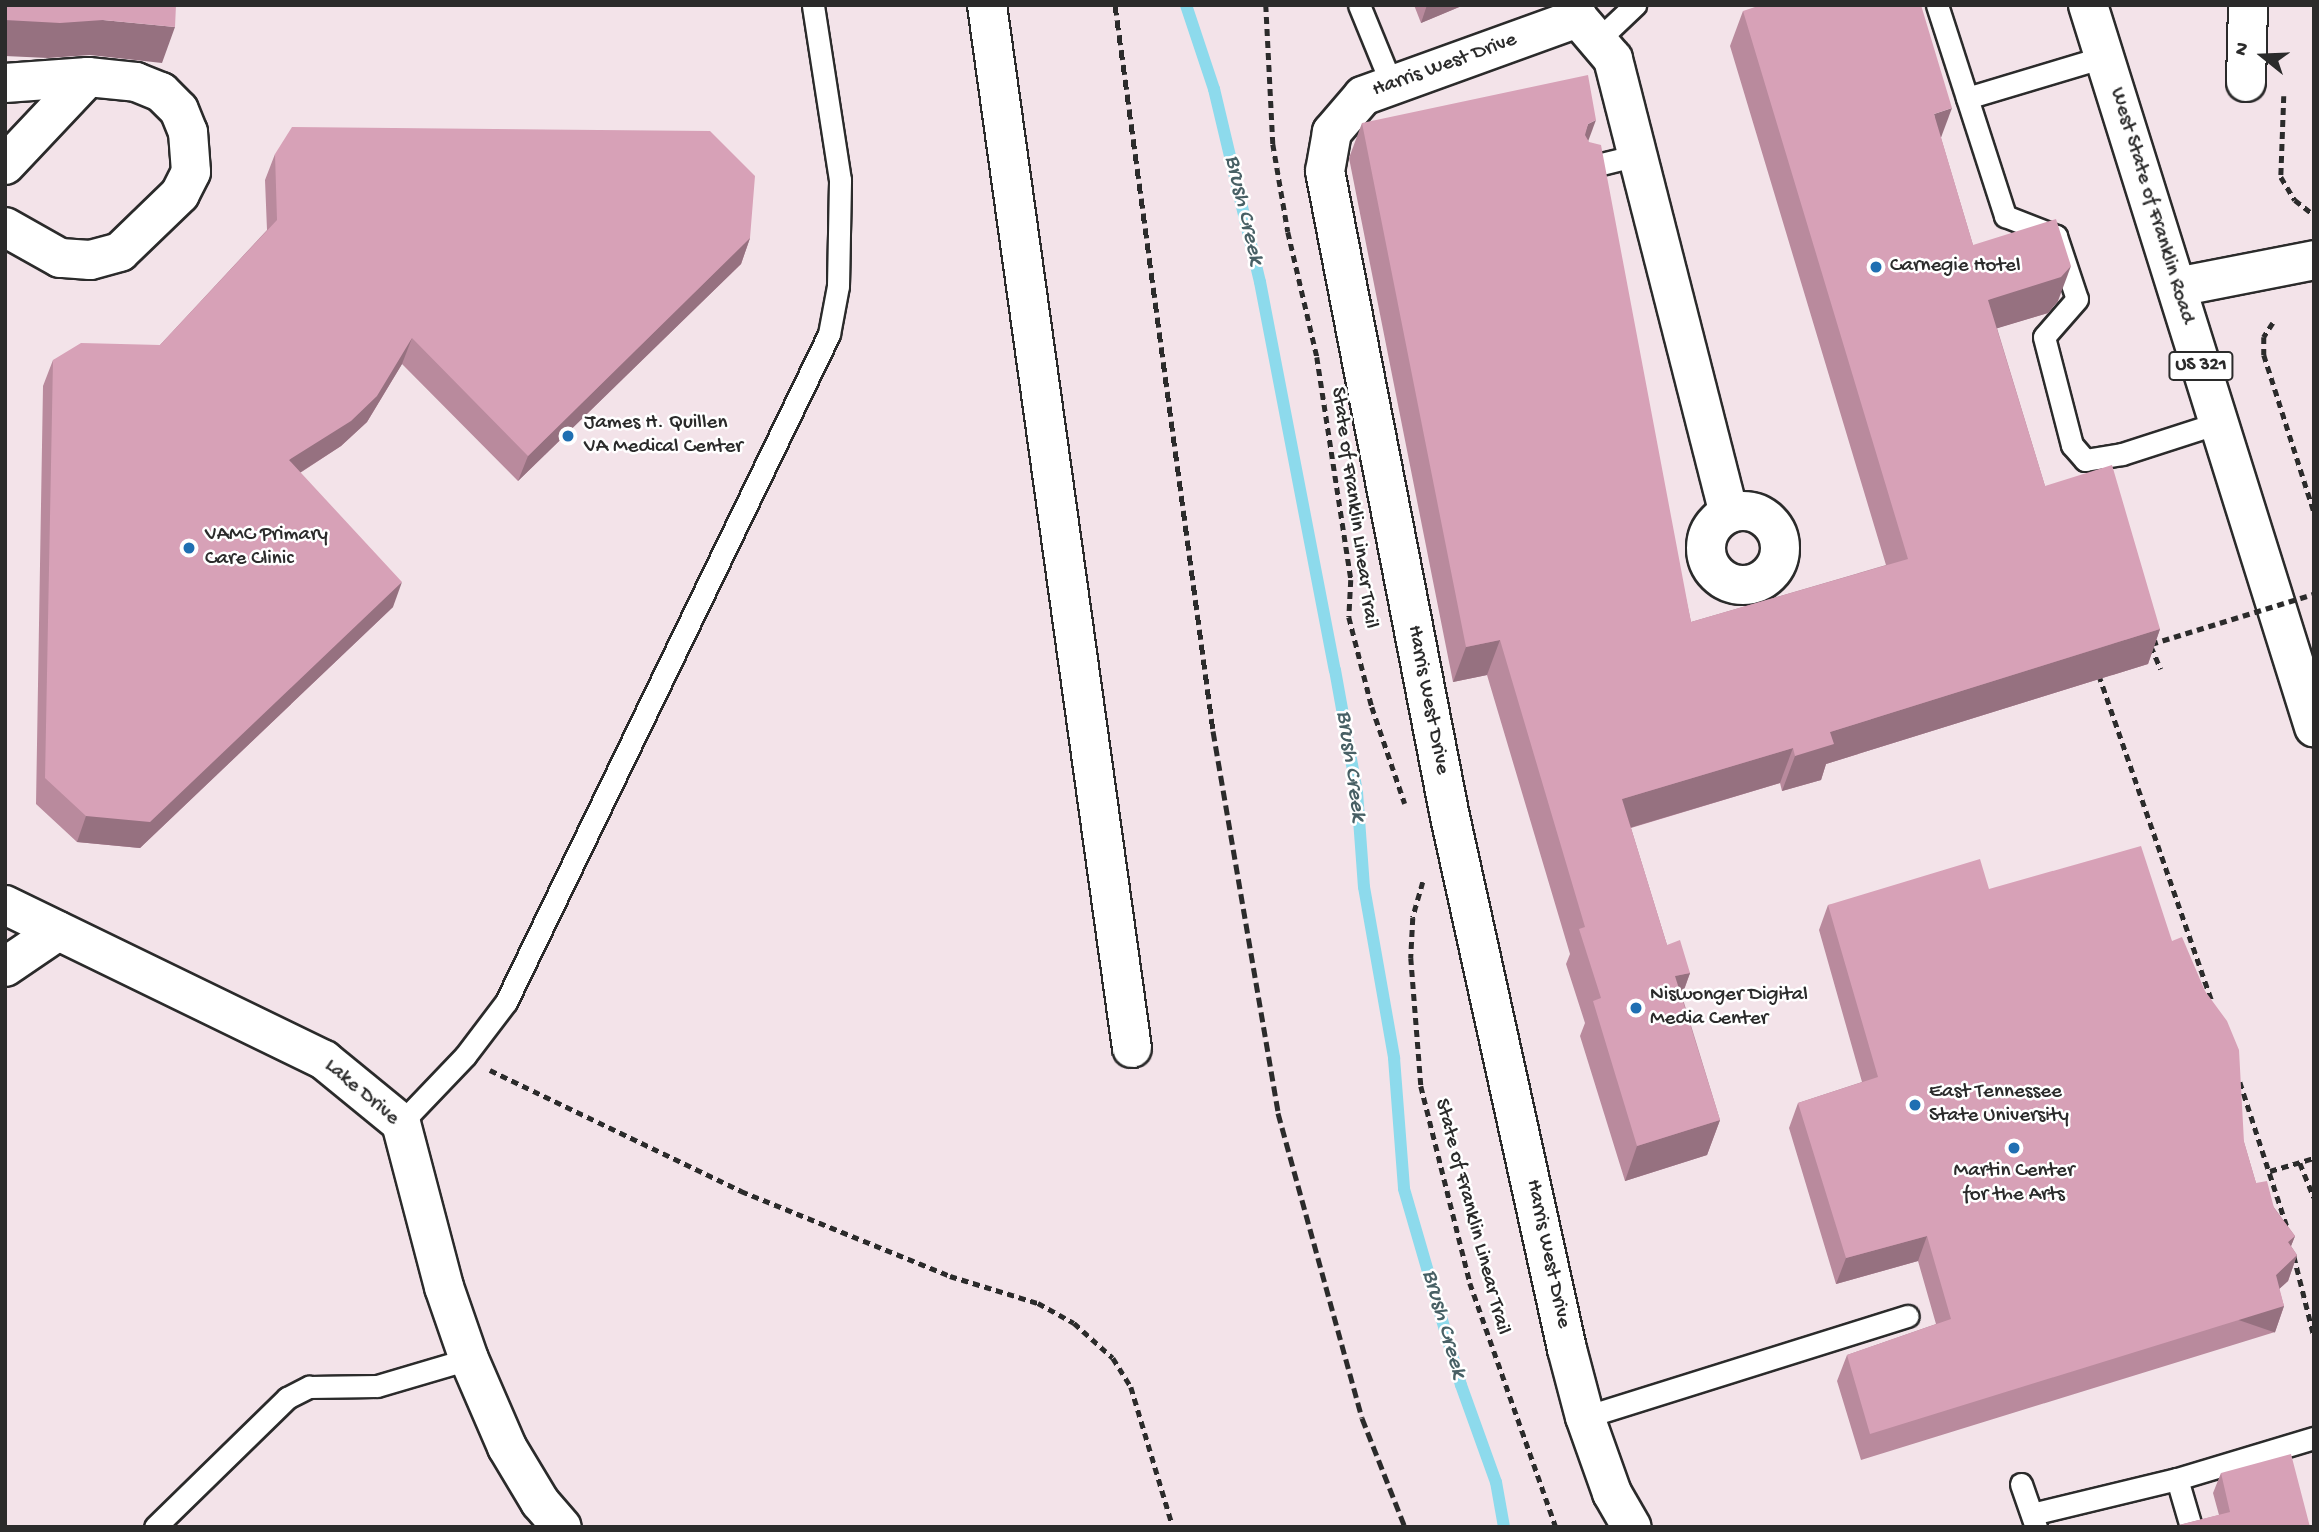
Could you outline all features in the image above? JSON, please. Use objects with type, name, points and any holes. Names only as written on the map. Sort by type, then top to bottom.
[{"type":"main road","points":[[987,5],[1132,1048]]},
{"type":"main road","name":"West State of Franklin Road","points":[[2088,5],[2314,727]]},
{"type":"main road","points":[[2246,82],[2248,5]]},
{"type":"main road","points":[[1583,21],[1613,59],[1729,513]]},
{"type":"main road","name":"Harris West Drive","points":[[1583,21],[1391,83],[1363,96],[1332,132],[1325,172],[1449,812],[1585,1418],[1612,1493],[1632,1527]]},
{"type":"main road","points":[[5,165],[88,77]]},
{"type":"main road","points":[[5,83],[88,77],[136,82],[161,92],[179,110],[188,132],[191,172],[180,194],[120,252],[90,260],[60,258],[5,227]]},
{"type":"main road","points":[[2176,287],[2314,260]]},
{"type":"main road","name":"Lake Drive","points":[[5,905],[324,1060],[401,1123],[436,1261],[469,1359],[507,1447],[540,1502],[562,1527]]},
{"type":"main road","points":[[5,967],[58,931]]},
{"type":"lane","points":[[401,1123],[465,1056],[506,1002],[830,334],[838,286],[840,180],[813,5]]},
{"type":"lane","points":[[1359,5],[1391,83]]},
{"type":"lane","points":[[1583,21],[1635,5]]},
{"type":"lane","points":[[1937,5],[2005,216],[2056,236],[2077,299],[2044,337],[2072,445],[2085,460],[2122,454],[2218,423]]},
{"type":"lane","points":[[1967,98],[2104,57]]},
{"type":"lane","points":[[1585,168],[1638,155]]},
{"type":"lane","points":[[1585,1418],[1908,1316]]},
{"type":"lane","points":[[155,1527],[287,1398],[309,1387],[377,1386],[469,1359]]},
{"type":"lane","points":[[2021,1484],[2034,1521],[2314,1438]]},
{"type":"lane","points":[[2176,1479],[2191,1527]]},
{"type":"path","name":"State of Franklin Linear Trail","points":[[1266,5],[1273,144],[1317,357],[1351,580],[1349,617],[1379,731],[1408,809]]},
{"type":"path","points":[[2285,85],[2281,177],[2295,200],[2314,215]]},
{"type":"path","points":[[2273,323],[2264,337],[2264,355],[2314,512]]},
{"type":"path","points":[[2137,648],[2314,594]]},
{"type":"path","points":[[2150,644],[2161,669]]},
{"type":"path","points":[[2096,664],[2217,1017]]},
{"type":"path","name":"State of Franklin Linear Trail","points":[[1426,874],[1413,918],[1410,958],[1421,1086],[1469,1283],[1556,1527]]},
{"type":"path","points":[[465,1056],[741,1191],[950,1276],[1038,1303],[1074,1323],[1113,1358],[1131,1387],[1174,1527]]},
{"type":"path","points":[[2235,1068],[2288,1230]]},
{"type":"path","points":[[2270,1171],[2314,1158]]},
{"type":"path","points":[[2300,1163],[2314,1197]]},
{"type":"path","points":[[2291,1243],[2314,1336]]},
{"type":"building","points":[[5,5],[176,5],[175,27],[103,20],[60,23],[5,20]]},
{"type":"building","points":[[1761,5],[1921,5],[1952,108],[1934,114],[1973,245],[2056,219],[2071,266],[2061,277],[1988,300],[2045,486],[2112,465],[2160,629],[1830,732],[1834,744],[1795,756],[1793,748],[1622,799],[1667,945],[1680,940],[1690,973],[1675,976],[1720,1120],[1637,1146],[1593,1001],[1601,998],[1579,929],[1585,927],[1500,640],[1466,647],[1362,123],[1588,75],[1596,120],[1588,124],[1585,135],[1589,142],[1601,145],[1691,622],[1908,559],[1743,11]]},
{"type":"building","name":"VAMC Primary Care Clinic","points":[[292,127],[710,131],[755,176],[750,238],[528,456],[412,338],[377,396],[351,421],[289,460],[402,582],[150,822],[86,816],[45,778],[53,360],[81,343],[160,345],[277,220],[275,154]]},
{"type":"building","name":"Martin Center for the Arts","points":[[2141,846],[2172,941],[2182,937],[2205,991],[2227,1021],[2239,1050],[2244,1142],[2256,1183],[2267,1181],[2274,1208],[2295,1236],[2288,1242],[2297,1255],[2276,1275],[2284,1306],[1870,1434],[1847,1355],[1951,1319],[1927,1236],[1846,1258],[1798,1103],[1878,1077],[1828,905],[1980,859],[1989,889]]},
{"type":"building","points":[[2291,1454],[2310,1527],[2180,1527],[2179,1525],[2230,1512],[2221,1473]]},
{"type":"waterway","name":"Brush Creek","points":[[1186,5],[1214,89],[1260,282],[1335,670],[1357,792],[1364,887],[1394,1058],[1404,1189],[1461,1385],[1496,1482],[1504,1527]]},
{"type":"railway","points":[[1115,5],[1213,731],[1278,1113],[1362,1418],[1405,1527]]},
{"type":"place","name":"Carnegie Hotel","points":[[1876,267]]},
{"type":"place","name":"James H. Quillen VA Medical Center","points":[[568,436]]},
{"type":"place","name":"VAMC Primary Care Clinic","points":[[189,548]]},
{"type":"place","name":"Niswonger Digital Media Center","points":[[1636,1008]]},
{"type":"place","name":"East Tennessee State University","points":[[1915,1105]]},
{"type":"place","name":"Martin Center for the Arts","points":[[2014,1148]]}]
